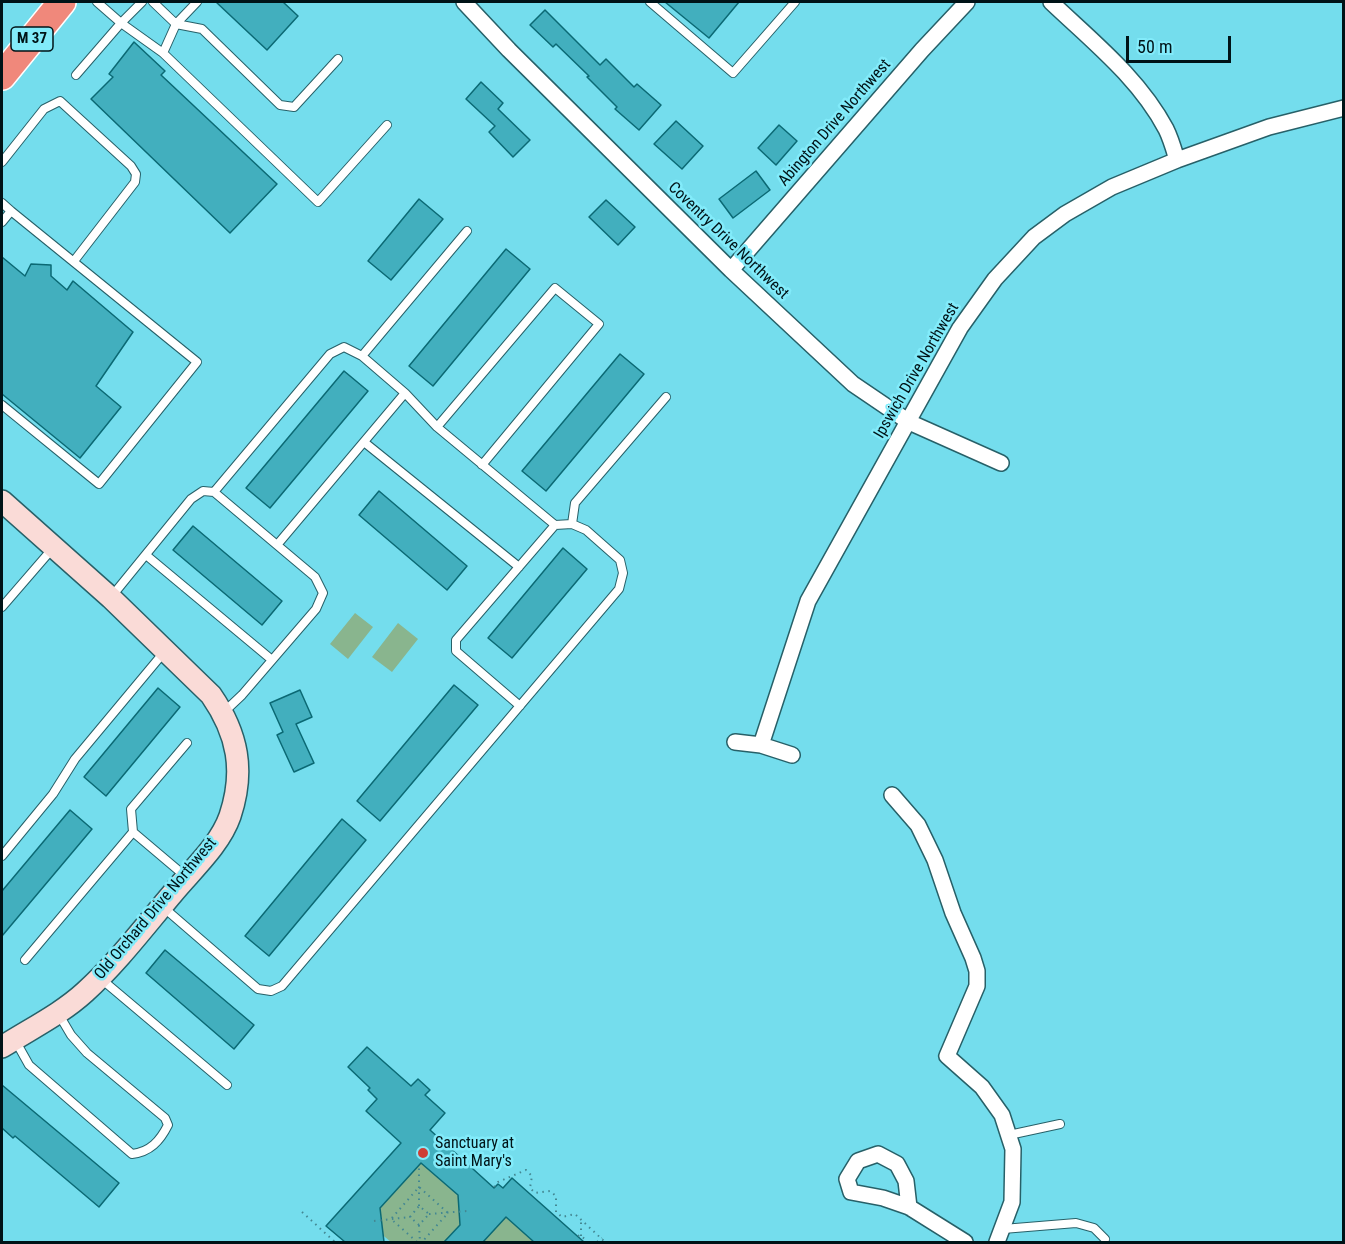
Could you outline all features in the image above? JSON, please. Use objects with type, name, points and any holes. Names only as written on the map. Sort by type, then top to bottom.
[{"type":"highway","name":"M 37","points":[[2,76],[62,2]]},
{"type":"street","name":"Coventry Drive Northwest","points":[[464,2],[509,50],[731,270],[854,384],[909,422],[1001,462]]},
{"type":"street","name":"Abington Drive Northwest","points":[[731,270],[922,50],[967,2]]},
{"type":"street","points":[[1051,2],[1131,78],[1167,131],[1177,160]]},
{"type":"street","name":"Ipswich Drive Northwest","points":[[761,745],[808,601],[960,328],[995,279],[1034,237],[1065,214],[1112,188],[1177,160],[1269,127],[1344,108]]},
{"type":"street","name":"Old Orchard Drive Northwest","points":[[2,501],[111,598],[211,695],[232,731],[238,773],[235,796],[224,830],[162,906],[85,992],[8,1043]]},
{"type":"street","points":[[735,742],[761,745],[792,755]]},
{"type":"street","points":[[892,795],[918,825],[931,851],[977,971],[977,986],[947,1056],[982,1087],[1002,1116],[1013,1149],[1012,1202],[1000,1236]]},
{"type":"street","points":[[909,1207],[965,1242]]},
{"type":"lane","points":[[97,2],[121,23],[163,53],[318,201],[387,125]]},
{"type":"lane","points":[[76,75],[142,2]]},
{"type":"lane","points":[[153,2],[176,24],[202,29],[280,105],[294,107],[338,59]]},
{"type":"lane","points":[[163,53],[176,24],[197,2]]},
{"type":"lane","points":[[650,2],[733,73],[795,2]]},
{"type":"lane","points":[[2,162],[44,109],[60,101],[131,166],[136,174],[135,182],[74,261]]},
{"type":"lane","points":[[2,203],[197,362],[99,484],[2,405]]},
{"type":"lane","points":[[2,222],[10,211]]},
{"type":"lane","points":[[362,356],[467,231]]},
{"type":"lane","points":[[437,427],[555,288],[598,324],[482,465]]},
{"type":"lane","points":[[162,906],[258,989],[271,991],[282,986],[619,589],[623,573],[620,560],[586,530],[572,524],[555,525],[437,427],[405,393],[362,356],[344,347],[330,354],[214,492]]},
{"type":"lane","points":[[277,545],[405,393]]},
{"type":"lane","points":[[572,524],[575,503],[666,397]]},
{"type":"lane","points":[[364,442],[519,567]]},
{"type":"lane","points":[[111,598],[191,499],[203,490],[214,492],[315,577],[323,593],[316,609],[242,695],[223,712]]},
{"type":"lane","points":[[520,706],[456,651],[456,640],[555,525]]},
{"type":"lane","points":[[3,602],[54,547]]},
{"type":"lane","points":[[146,555],[272,660]]},
{"type":"lane","points":[[2,856],[53,794],[75,759],[166,650]]},
{"type":"lane","points":[[186,877],[133,832],[131,809],[187,743]]},
{"type":"lane","points":[[25,960],[133,832]]},
{"type":"lane","points":[[99,977],[227,1084]]},
{"type":"lane","points":[[8,1043],[28,1065],[132,1154],[142,1152],[154,1145],[168,1125],[165,1118],[87,1053],[71,1035],[57,1012]]},
{"type":"lane","points":[[1008,1135],[1060,1124]]},
{"type":"lane","points":[[1000,1236],[1076,1222],[1094,1228],[1105,1239]]},
{"type":"path","points":[[374,1221],[410,1217],[419,1206],[419,1167]]},
{"type":"path","points":[[494,1187],[498,1182],[526,1170],[532,1176],[530,1188],[536,1193],[550,1191],[556,1196],[556,1212],[562,1217],[575,1214],[605,1242]]},
{"type":"path","points":[[419,1187],[448,1213]]},
{"type":"path","points":[[391,1219],[419,1187]]},
{"type":"path","points":[[419,1206],[429,1215]]},
{"type":"path","points":[[419,1225],[429,1215],[467,1211]]},
{"type":"path","points":[[302,1212],[335,1242]]},
{"type":"path","points":[[420,1242],[448,1213]]},
{"type":"path","points":[[410,1217],[419,1225],[420,1242]]},
{"type":"path","points":[[391,1219],[420,1242]]},
{"type":"path","points":[[581,1220],[580,1236],[586,1240],[584,1242]]},
{"type":"path","points":[[597,1242],[602,1238]]},
{"type":"green space","points":[[355,613],[373,627],[348,659],[330,644]]},
{"type":"green space","points":[[398,623],[418,639],[392,672],[372,657]]},
{"type":"green space","points":[[421,1163],[469,1205],[459,1207],[460,1216],[469,1215],[444,1242],[391,1242],[373,1227],[382,1225],[381,1216],[372,1217]]},
{"type":"green space","points":[[506,1217],[534,1242],[483,1242]]},
{"type":"building","points":[[216,2],[283,2],[298,16],[267,50]]},
{"type":"building","points":[[665,2],[739,2],[709,38]]},
{"type":"building","points":[[545,10],[600,65],[606,59],[634,87],[637,84],[661,105],[639,130],[615,109],[617,107],[587,77],[589,76],[556,44],[553,47],[530,25]]},
{"type":"building","points":[[134,42],[165,71],[161,75],[277,184],[230,233],[91,99],[113,77],[109,74]]},
{"type":"building","points":[[481,82],[503,103],[498,109],[530,140],[513,157],[489,132],[495,126],[466,99]]},
{"type":"building","points":[[676,121],[703,146],[682,169],[654,144]]},
{"type":"building","points":[[779,125],[797,141],[776,165],[758,148]]},
{"type":"building","points":[[756,171],[770,190],[733,218],[719,199]]},
{"type":"building","points":[[419,199],[443,219],[391,280],[368,261]]},
{"type":"building","points":[[606,200],[635,227],[618,245],[589,217]]},
{"type":"building","points":[[506,249],[530,269],[433,386],[409,366]]},
{"type":"building","points":[[2,257],[25,276],[31,264],[51,265],[51,276],[67,290],[73,281],[133,332],[96,386],[121,407],[80,458],[2,394]]},
{"type":"building","points":[[620,354],[644,374],[546,491],[522,471]]},
{"type":"building","points":[[344,371],[368,391],[270,508],[246,488]]},
{"type":"building","points":[[379,491],[467,566],[447,590],[359,515]]},
{"type":"building","points":[[193,526],[282,601],[262,625],[173,550]]},
{"type":"building","points":[[563,548],[587,569],[512,658],[488,638]]},
{"type":"building","points":[[454,685],[478,705],[380,821],[357,801]]},
{"type":"building","points":[[158,688],[180,707],[106,796],[84,777]]},
{"type":"building","points":[[300,690],[312,717],[296,724],[314,763],[294,772],[277,735],[283,732],[270,703]]},
{"type":"building","points":[[70,810],[92,829],[2,936],[2,891]]},
{"type":"building","points":[[342,819],[366,840],[269,956],[245,936]]},
{"type":"building","points":[[165,950],[254,1025],[234,1049],[146,973]]},
{"type":"building","name":"Sanctuary at Saint Mary's","points":[[367,1047],[411,1086],[418,1079],[430,1090],[425,1095],[445,1113],[430,1130],[494,1188],[498,1184],[503,1188],[512,1178],[584,1242],[534,1242],[506,1217],[483,1242],[444,1242],[460,1225],[458,1195],[421,1163],[380,1208],[384,1242],[345,1242],[326,1226],[401,1143],[366,1111],[377,1099],[368,1090],[370,1088],[348,1067]]},
{"type":"building","points":[[2,1085],[119,1183],[99,1207],[15,1136],[13,1138],[2,1128]]},
{"type":"place","name":"Sanctuary at Saint Mary's","points":[[423,1153]]}]
